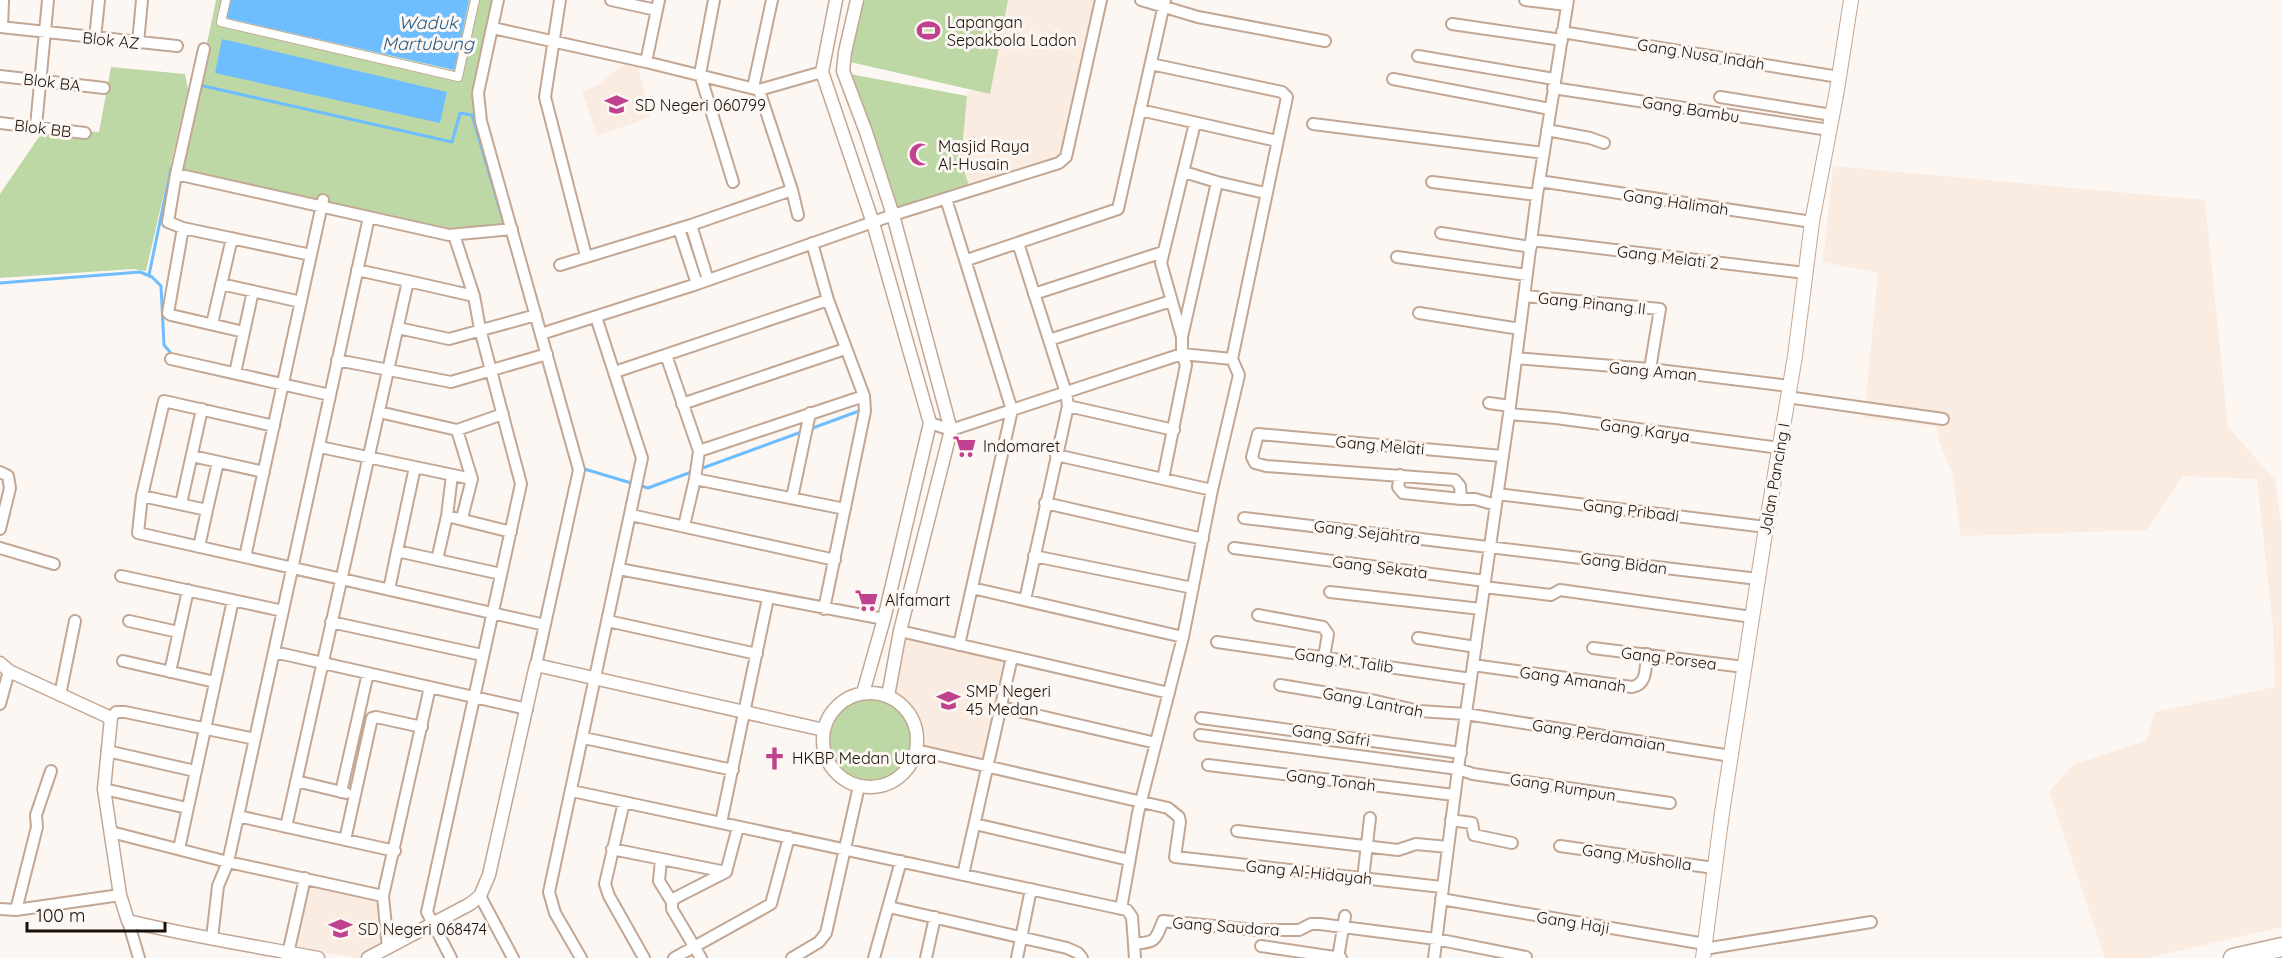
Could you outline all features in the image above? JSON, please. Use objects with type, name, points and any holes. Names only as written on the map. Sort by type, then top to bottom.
[{"type":"highway","points":[[2233,958],[2282,947]]},
{"type":"main road","name":"Jalan Pancing I","points":[[1704,950],[1714,868],[1780,448],[1812,222],[1851,0]]},
{"type":"street","points":[[1,27],[3,0]]},
{"type":"street","points":[[36,126],[48,0]]},
{"type":"street","points":[[95,38],[99,0]]},
{"type":"street","points":[[138,43],[142,0]]},
{"type":"street","points":[[226,0],[221,22],[458,77],[475,0]]},
{"type":"street","points":[[368,958],[458,912],[480,896],[489,875],[579,467],[544,355],[541,334],[532,316],[507,229],[478,108],[478,93],[498,0]]},
{"type":"street","points":[[560,0],[545,97],[586,256]]},
{"type":"street","points":[[611,0],[658,5],[646,62]]},
{"type":"street","points":[[714,0],[700,74],[733,182]]},
{"type":"street","points":[[772,0],[756,89],[792,190],[798,214]]},
{"type":"street","points":[[836,0],[822,72],[873,223],[930,423],[884,619],[863,693]]},
{"type":"street","points":[[857,0],[843,71],[893,215],[951,430],[900,631],[888,696]]},
{"type":"street","points":[[541,334],[703,282],[893,215],[1063,160],[1066,157],[1101,0]]},
{"type":"street","points":[[1141,0],[1164,3],[1198,17],[1325,41]]},
{"type":"street","points":[[1434,958],[1454,795],[1510,410],[1537,195],[1567,3],[1525,0]]},
{"type":"street","points":[[967,260],[1118,209],[1164,3]]},
{"type":"street","name":"Gang Nusa Indah","points":[[1452,24],[1562,36],[1839,77]]},
{"type":"street","name":"Blok AZ","points":[[1,27],[177,46]]},
{"type":"street","points":[[493,28],[552,41],[559,45],[700,74],[756,89],[822,72]]},
{"type":"street","points":[[204,50],[176,171],[168,221],[183,228],[311,255]]},
{"type":"street","name":"Gang Bambu","points":[[1418,56],[1554,83],[1829,130]]},
{"type":"street","points":[[1121,909],[1129,860],[1183,637],[1212,490],[1239,375],[1232,359],[1265,193],[1287,97],[1282,92],[1151,64]]},
{"type":"street","name":"Blok BA","points":[[0,76],[104,88]]},
{"type":"street","points":[[1393,79],[1550,109]]},
{"type":"street","points":[[1720,98],[1832,116]]},
{"type":"street","points":[[1140,110],[1277,141]]},
{"type":"street","name":"Blok BB","points":[[0,123],[85,133]]},
{"type":"street","points":[[1182,337],[1161,267],[1195,123]]},
{"type":"street","points":[[1313,124],[1544,153]]},
{"type":"street","points":[[1547,130],[1604,143]]},
{"type":"street","points":[[176,171],[454,235],[507,229]]},
{"type":"street","points":[[1184,172],[1265,193]]},
{"type":"street","points":[[1163,479],[1186,365],[1182,354],[1182,337],[1217,182]]},
{"type":"street","points":[[1432,182],[1537,195]]},
{"type":"street","name":"Gang Halimah","points":[[1539,182],[1812,222]]},
{"type":"street","points":[[560,265],[685,227],[792,190]]},
{"type":"street","points":[[946,199],[967,260],[1012,410],[959,645]]},
{"type":"street","points":[[245,557],[322,203]]},
{"type":"street","points":[[212,938],[218,886],[228,862],[369,217]]},
{"type":"street","points":[[685,227],[703,282]]},
{"type":"street","points":[[183,228],[168,313],[244,332]]},
{"type":"street","name":"Gang Melati 2","points":[[1441,233],[1805,273]]},
{"type":"street","points":[[451,958],[427,912],[521,484],[480,329],[474,296],[454,235]]},
{"type":"street","points":[[212,324],[232,238]]},
{"type":"street","points":[[812,243],[828,300],[864,396],[865,411],[824,609]]},
{"type":"street","points":[[1018,243],[1066,393],[1068,406],[1024,600]]},
{"type":"street","points":[[1034,294],[1163,252]]},
{"type":"street","points":[[1396,256],[1527,275]]},
{"type":"street","points":[[357,270],[474,296]]},
{"type":"street","points":[[286,826],[408,281]]},
{"type":"street","points":[[221,284],[301,302]]},
{"type":"street","points":[[235,373],[253,291]]},
{"type":"street","name":"Gang Pinang II","points":[[1525,296],[1660,309],[1650,369]]},
{"type":"street","points":[[615,372],[828,300]]},
{"type":"street","points":[[1049,340],[1171,301]]},
{"type":"street","points":[[1419,313],[1520,329]]},
{"type":"street","points":[[398,328],[449,339],[532,316]]},
{"type":"street","points":[[581,958],[555,913],[549,892],[584,738],[642,458],[596,317]]},
{"type":"street","points":[[682,404],[845,349]]},
{"type":"street","points":[[930,423],[951,430],[1182,354],[1232,359]]},
{"type":"street","points":[[338,360],[451,382],[544,355]]},
{"type":"street","points":[[666,355],[699,451],[684,526]]},
{"type":"street","name":"Gang Aman","points":[[1516,358],[1650,369],[1943,419]]},
{"type":"street","points":[[171,359],[330,394]]},
{"type":"street","points":[[699,451],[864,396]]},
{"type":"street","points":[[274,426],[164,401],[142,496],[138,533],[545,625]]},
{"type":"street","name":"Gang Karya","points":[[1489,403],[1510,410],[1568,419],[1780,448]]},
{"type":"street","points":[[1068,406],[1174,430]]},
{"type":"street","points":[[181,504],[202,410]]},
{"type":"street","points":[[379,412],[457,430],[503,414]]},
{"type":"street","points":[[792,498],[810,413]]},
{"type":"street","points":[[457,430],[472,480],[462,518]]},
{"type":"street","name":"Gang Melati","points":[[1400,475],[1255,463],[1252,457],[1258,434],[1502,456]]},
{"type":"street","points":[[320,447],[472,480]]},
{"type":"street","points":[[1056,455],[1212,490]]},
{"type":"street","points":[[192,456],[264,472]]},
{"type":"street","points":[[199,547],[218,462]]},
{"type":"street","points":[[389,590],[415,467]]},
{"type":"street","points":[[0,472],[8,476],[10,488],[0,529]]},
{"type":"street","points":[[696,473],[845,509]]},
{"type":"street","points":[[437,560],[447,516],[452,475]]},
{"type":"street","points":[[1400,475],[1455,480],[1460,486],[1461,499]]},
{"type":"street","name":"Gang Pribadi","points":[[1400,475],[1398,487],[1402,493],[1497,500],[1766,527]]},
{"type":"street","points":[[142,496],[207,510]]},
{"type":"street","points":[[1045,503],[1203,539]]},
{"type":"street","points":[[631,515],[835,560]]},
{"type":"street","points":[[447,516],[511,532]]},
{"type":"street","name":"Gang Sejahtra","points":[[1244,518],[1490,546]]},
{"type":"street","name":"Gang Bidan","points":[[1490,546],[1758,579]]},
{"type":"street","points":[[0,548],[54,564]]},
{"type":"street","name":"Gang Sekata","points":[[1234,548],[1551,595],[1560,590],[1752,617]]},
{"type":"street","points":[[397,551],[501,574]]},
{"type":"street","points":[[1034,556],[1193,588]]},
{"type":"street","points":[[619,569],[884,619]]},
{"type":"street","points":[[121,576],[283,611]]},
{"type":"street","points":[[972,588],[1183,637]]},
{"type":"street","points":[[170,672],[188,590]]},
{"type":"street","points":[[1330,592],[1481,609]]},
{"type":"street","points":[[721,823],[768,598]]},
{"type":"street","points":[[178,849],[233,600]]},
{"type":"street","points":[[1258,615],[1323,627],[1328,634],[1324,657]]},
{"type":"street","points":[[60,695],[75,621]]},
{"type":"street","points":[[129,621],[178,632]]},
{"type":"street","points":[[608,621],[757,654]]},
{"type":"street","points":[[332,622],[482,655]]},
{"type":"street","points":[[900,631],[1169,693]]},
{"type":"street","points":[[1418,638],[1476,647]]},
{"type":"street","name":"Gang M. Talib","points":[[1217,642],[1472,679]]},
{"type":"street","name":"Gang Porsea","points":[[1593,648],[1744,667]]},
{"type":"street","points":[[274,652],[527,709]]},
{"type":"street","name":"Gang Amanah","points":[[1473,664],[1632,687],[1638,686],[1643,680],[1647,654]]},
{"type":"street","points":[[963,875],[1012,657]]},
{"type":"street","points":[[123,662],[215,682]]},
{"type":"street","points":[[536,665],[824,730]]},
{"type":"street","points":[[0,704],[4,667],[111,718]]},
{"type":"street","points":[[341,792],[368,673]]},
{"type":"street","name":"Gang Lantrah","points":[[1280,685],[1376,701],[1419,711],[1466,714]]},
{"type":"street","points":[[388,948],[384,896],[430,687]]},
{"type":"street","points":[[863,693],[888,696],[902,705],[912,718],[917,734],[916,750],[909,767],[896,780],[878,787],[860,786],[843,778],[831,765],[824,748],[824,730],[832,713],[845,700],[863,693]]},
{"type":"street","points":[[1001,707],[1156,743]]},
{"type":"street","points":[[139,958],[120,895],[104,789],[113,714],[119,711],[255,739]]},
{"type":"street","name":"Gang Perdamaian","points":[[1466,714],[1731,756]]},
{"type":"street","points":[[345,840],[372,718],[422,727]]},
{"type":"street","name":"Gang Safri","points":[[1200,718],[1461,753]]},
{"type":"street","name":"Gang Rumpun","points":[[1200,735],[1458,769],[1473,774],[1670,803]]},
{"type":"street","points":[[584,738],[733,770]]},
{"type":"street","points":[[916,750],[1142,802]]},
{"type":"street","points":[[107,751],[195,771]]},
{"type":"street","name":"Gang Tonah","points":[[1208,765],[1454,795]]},
{"type":"street","points":[[16,910],[37,826],[36,814],[51,771]]},
{"type":"street","points":[[296,781],[355,795]]},
{"type":"street","points":[[792,958],[819,942],[826,933],[860,786]]},
{"type":"street","points":[[104,789],[188,808]]},
{"type":"street","points":[[572,791],[1127,910],[1132,916],[1135,958]]},
{"type":"street","points":[[624,802],[605,889],[644,958]]},
{"type":"street","name":"Gang Al-Hidayah","points":[[1142,802],[1168,808],[1179,817],[1180,827],[1175,857],[1442,887]]},
{"type":"street","points":[[238,816],[395,851]]},
{"type":"street","points":[[1363,879],[1370,818]]},
{"type":"street","points":[[1451,820],[1472,823],[1474,835],[1512,843]]},
{"type":"street","points":[[975,824],[1129,860]]},
{"type":"street","points":[[672,902],[675,898],[726,872],[738,826]]},
{"type":"street","points":[[1237,831],[1398,850],[1416,844],[1448,847]]},
{"type":"street","points":[[111,832],[228,862],[384,896]]},
{"type":"street","points":[[674,958],[771,904],[789,837]]},
{"type":"street","name":"Gang Musholla","points":[[1560,846],[1714,868]]},
{"type":"street","points":[[612,849],[726,872]]},
{"type":"street","points":[[661,859],[659,881],[672,902],[672,909],[701,958]]},
{"type":"street","points":[[874,958],[901,861]]},
{"type":"street","points":[[288,955],[305,878]]},
{"type":"street","points":[[1017,958],[1031,889]]},
{"type":"street","points":[[0,909],[16,910],[120,895]]},
{"type":"street","points":[[480,896],[513,958]]},
{"type":"street","name":"Gang Haji","points":[[1441,899],[1704,950],[1871,922]]},
{"type":"street","points":[[889,907],[1067,948],[1078,953],[1082,958]]},
{"type":"street","points":[[926,958],[935,917]]},
{"type":"street","points":[[128,921],[288,955],[318,958]]},
{"type":"street","name":"Gang Saudara","points":[[1134,944],[1156,940],[1163,921],[1256,930],[1299,930],[1311,924],[1344,921],[1526,957]]},
{"type":"street","points":[[1261,946],[1340,958],[1344,921]]},
{"type":"shaded area","points":[[1007,0],[1099,0],[1062,158],[970,189],[961,162],[967,90],[990,93]]},
{"type":"shaded area","name":"SD Negeri 060799","points":[[626,63],[638,66],[650,117],[597,136],[582,91],[596,86]]},
{"type":"shaded area","points":[[1833,166],[2205,200],[2228,427],[2275,480],[2282,530],[2282,927],[2147,958],[2105,958],[2049,792],[2074,764],[2146,741],[2155,712],[2275,687],[2273,628],[2257,479],[2183,476],[2147,530],[1961,536],[1952,472],[1940,444],[1936,426],[1864,418],[1878,273],[1823,262]]},
{"type":"shaded area","name":"SMP Negeri 45 Medan","points":[[902,633],[1010,659],[988,767],[916,750],[888,696]]},
{"type":"shaded area","name":"SD Negeri 068474","points":[[307,886],[376,901],[383,946],[358,958],[296,948]]},
{"type":"green space","points":[[216,0],[230,0],[226,18],[453,70],[469,0],[495,0],[474,108],[509,232],[456,239],[180,173]]},
{"type":"green space","name":"Lapangan Sepakbola Ladon","points":[[863,0],[1008,0],[990,94],[850,62]]},
{"type":"green space","points":[[111,67],[185,74],[188,89],[146,271],[133,269],[0,278],[0,194],[45,128],[99,132]]},
{"type":"green space","points":[[850,74],[967,96],[961,161],[970,189],[894,211]]},
{"type":"green space","points":[[870,693],[888,697],[903,707],[913,722],[917,740],[913,758],[903,773],[888,783],[870,787],[852,783],[837,773],[827,758],[823,740],[827,722],[837,707],[852,697]]},
{"type":"water","name":"Waduk Martubung","points":[[230,0],[469,0],[454,70],[226,18]]},
{"type":"water","points":[[222,39],[447,92],[440,123],[215,73]]},
{"type":"waterway","points":[[199,85],[452,142],[460,113],[472,115],[505,227]]},
{"type":"waterway","points":[[149,275],[171,168],[174,169]]},
{"type":"waterway","points":[[507,233],[524,293]]},
{"type":"waterway","points":[[0,283],[140,272],[152,277],[161,286],[164,345],[170,352]]},
{"type":"waterway","points":[[810,429],[859,411]]},
{"type":"waterway","points":[[700,469],[804,431]]},
{"type":"waterway","points":[[581,468],[648,488],[694,471]]},
{"type":"place","name":"Lapangan Sepakbola Ladon","points":[[929,31]]},
{"type":"place","name":"SD Negeri 060799","points":[[617,105]]},
{"type":"place","name":"Masjid Raya Al-Husain","points":[[920,155]]},
{"type":"place","name":"Indomaret","points":[[965,446]]},
{"type":"place","name":"Alfamart","points":[[867,600]]},
{"type":"place","name":"SMP Negeri 45 Medan","points":[[948,700]]},
{"type":"place","name":"HKBP Medan Utara","points":[[774,758]]},
{"type":"place","name":"SD Negeri 068474","points":[[340,929]]}]
